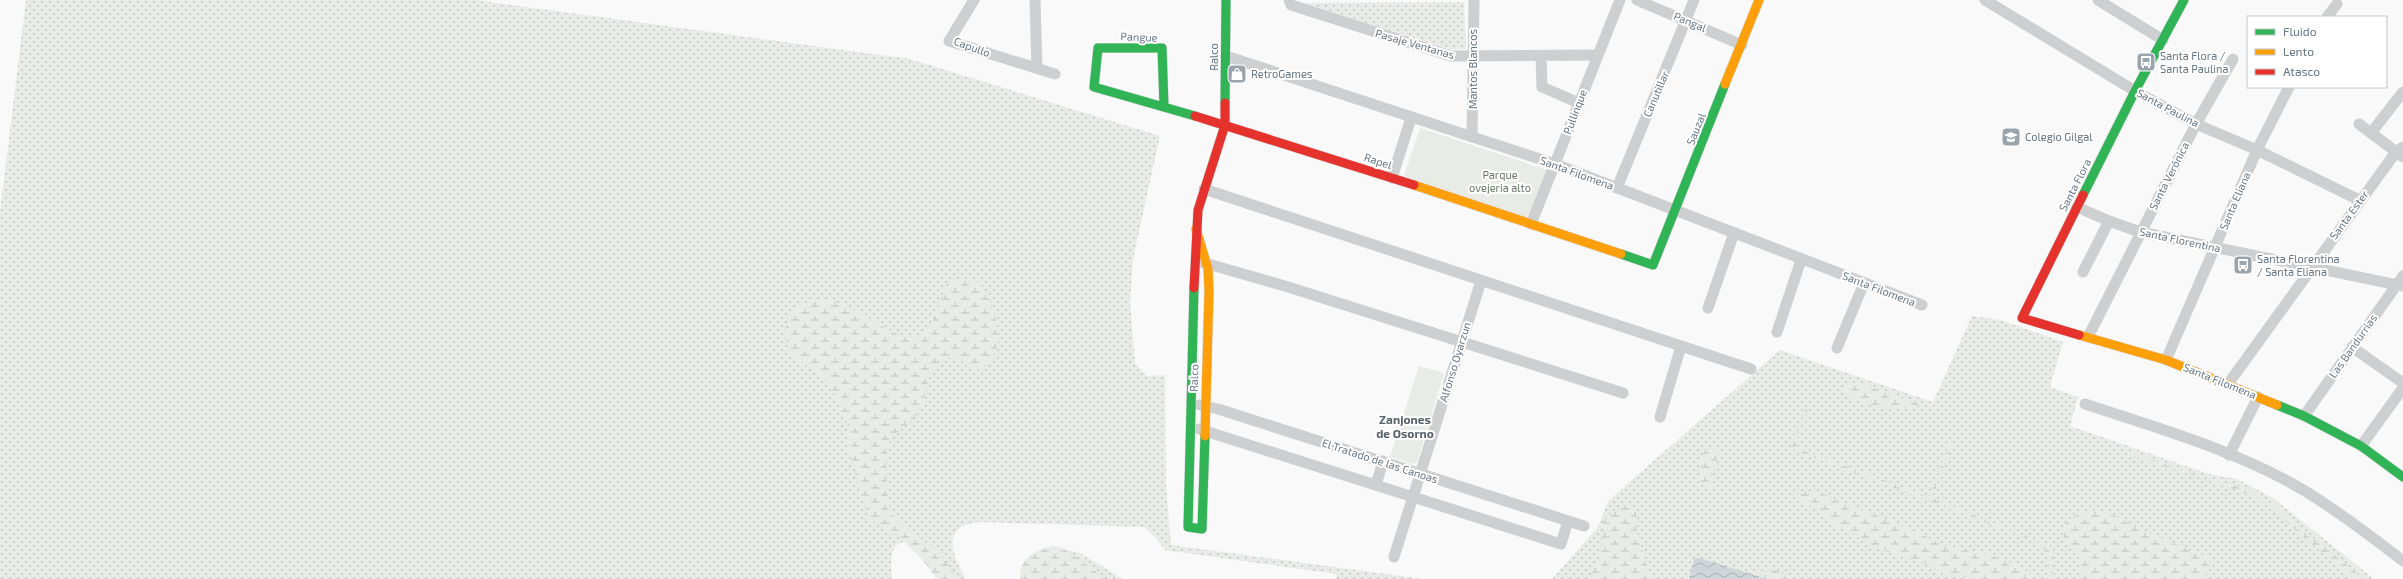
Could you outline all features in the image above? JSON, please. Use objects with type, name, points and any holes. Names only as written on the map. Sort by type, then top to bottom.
[{"type":"street","name":"Capullo","points":[[974,0],[949,41],[1055,74]]},
{"type":"street","points":[[1035,0],[1038,68]]},
{"type":"street","name":"Ralco","points":[[1196,229],[1206,263],[1209,291],[1202,529],[1188,527],[1196,229],[1204,189],[1226,125],[1226,0]]},
{"type":"street","name":"Pasaje Ventanas","points":[[1289,0],[1291,5],[1428,50],[1452,56],[1597,56]]},
{"type":"street","name":"Mantos Blancos","points":[[1472,137],[1474,0]]},
{"type":"street","name":"Pullinque","points":[[1531,224],[1620,0]]},
{"type":"street","name":"Pangal","points":[[1637,0],[1742,45]]},
{"type":"street","name":"Canutillar","points":[[1617,188],[1694,0]]},
{"type":"street","name":"Sauzal","points":[[1653,265],[1759,0]]},
{"type":"street","name":"Santa Paulina","points":[[1985,0],[2000,4],[2135,91],[2196,124],[2257,150],[2359,200]]},
{"type":"street","points":[[2098,0],[2163,40]]},
{"type":"street","name":"Santa Flora","points":[[2022,318],[2135,91],[2184,0]]},
{"type":"street","points":[[2328,16],[2337,4]]},
{"type":"street","name":"Pangue","points":[[1094,87],[1098,48],[1162,48],[1164,106]]},
{"type":"street","name":"Santa Filomena","points":[[1226,56],[1411,118],[1555,164],[1801,260],[1922,305]]},
{"type":"street","points":[[1541,56],[1542,87],[1579,103]]},
{"type":"street","name":"Santa Verónica","points":[[2088,337],[2196,124],[2233,59]]},
{"type":"street","name":"Rapel","points":[[1094,87],[1226,125],[1392,178],[1653,265]]},
{"type":"street","name":"Santa Eliana","points":[[2166,360],[2257,150],[2288,88]]},
{"type":"street","points":[[2371,133],[2403,92]]},
{"type":"street","points":[[1392,178],[1411,118]]},
{"type":"street","points":[[2359,124],[2401,152]]},
{"type":"street","name":"Santa Ester","points":[[2228,384],[2359,200],[2401,152]]},
{"type":"street","points":[[1204,189],[1751,369]]},
{"type":"street","name":"Santa Florentina","points":[[2078,207],[2109,221],[2140,232],[2312,268],[2401,282]]},
{"type":"street","points":[[2083,272],[2109,221]]},
{"type":"street","points":[[1708,308],[1734,233]]},
{"type":"street","points":[[1777,332],[1801,260]]},
{"type":"street","points":[[1195,261],[1206,263],[1461,341],[1623,393]]},
{"type":"street","name":"Alfonso Oyarzun","points":[[1394,557],[1480,281]]},
{"type":"street","name":"Las Bandurrias","points":[[2304,416],[2352,347],[2401,282]]},
{"type":"street","points":[[1837,348],[1864,283]]},
{"type":"street","name":"Santa Filomena","points":[[2022,318],[2166,360],[2228,384],[2304,416],[2361,446],[2403,477]]},
{"type":"street","points":[[1660,417],[1681,346]]},
{"type":"street","points":[[2352,347],[2403,383]]},
{"type":"street","points":[[2361,446],[2403,388]]},
{"type":"street","points":[[2229,455],[2258,397]]},
{"type":"street","name":"El Tratado de las Canoas","points":[[1191,404],[1205,406],[1383,461],[1584,526]]},
{"type":"street","points":[[2085,404],[2157,428],[2229,455],[2304,490],[2353,522],[2403,561]]},
{"type":"street","points":[[1191,429],[1204,430],[1561,544],[1568,521]]},
{"type":"street","points":[[1376,485],[1383,461]]},
{"type":"green space","points":[[26,0],[475,0],[910,59],[1160,136],[1133,259],[1130,302],[1135,363],[1147,376],[1165,375],[1166,487],[1171,545],[1423,579],[1335,579],[1337,574],[1165,550],[1156,538],[1144,527],[980,522],[967,524],[959,529],[954,535],[954,551],[966,579],[948,579],[907,541],[896,546],[892,555],[892,579],[0,579],[0,212]]},
{"type":"green space","points":[[1464,2],[1466,49],[1449,49],[1303,3]]},
{"type":"green space","name":"Parque ovejeria alto","points":[[1420,128],[1547,170],[1528,219],[1404,176]]},
{"type":"green space","points":[[963,278],[978,281],[990,302],[998,328],[998,341],[995,353],[988,363],[978,370],[959,360],[951,358],[940,361],[931,373],[920,410],[914,418],[892,438],[889,445],[886,464],[888,497],[892,513],[895,518],[904,527],[935,550],[958,579],[937,579],[921,558],[899,537],[869,519],[849,452],[849,429],[837,398],[828,382],[791,354],[784,334],[788,319],[793,312],[809,302],[826,300],[843,305],[905,337],[916,337],[924,333],[934,319],[946,286],[951,279]]},
{"type":"green space","points":[[1972,316],[2001,320],[2063,342],[2050,387],[2078,397],[2070,426],[2209,474],[2237,479],[2273,498],[2374,579],[1552,579],[1598,527],[1608,501],[1780,350],[1933,402]]},
{"type":"green space","points":[[1419,366],[1444,373],[1417,462],[1414,464],[1390,457]]},
{"type":"green space","points":[[1857,382],[1918,402],[1918,406],[1891,410],[1849,398],[1843,389],[1845,386]]},
{"type":"green space","points":[[1806,408],[1808,408],[1795,447],[1928,497],[1952,437],[1954,438],[1932,498],[2050,546],[2053,553],[2052,579],[2046,579],[2048,556],[2040,543],[1791,449]]},
{"type":"green space","points":[[1711,449],[1718,450],[1720,456],[1715,463],[1713,487],[1705,488],[1700,479],[1699,470],[1704,451]]},
{"type":"green space","points":[[2133,453],[2209,479],[2249,489],[2261,495],[2364,579],[2354,579],[2255,496],[2132,456]]},
{"type":"green space","points":[[1801,491],[1820,493],[1892,521],[1950,548],[1990,554],[2016,565],[2030,573],[2033,579],[1973,579],[1946,575],[1924,563],[1867,545],[1851,531],[1834,526],[1829,522],[1822,509],[1801,504],[1796,501],[1796,495]]},
{"type":"green space","points":[[1627,505],[1632,507],[1636,512],[1637,531],[1651,579],[1592,579],[1591,573],[1601,554],[1604,520],[1619,507]]},
{"type":"green space","points":[[2095,510],[2117,517],[2151,534],[2208,557],[2212,566],[2202,579],[2079,579],[2080,566],[2078,557],[2076,552],[2065,539],[2063,527],[2071,518]]},
{"type":"green space","points":[[1052,546],[1063,548],[1106,579],[1020,579],[1022,566],[1029,556],[1039,550]]},
{"type":"green space","points":[[1067,550],[1080,553],[1123,579],[1030,579],[1043,554]]},
{"type":"green space","points":[[1765,570],[1776,570],[1791,579],[1740,579]]},
{"type":"water","points":[[1699,558],[1765,579],[1689,579],[1694,559]]},
{"type":"traffic: fast","points":[[1225,103],[1226,0]]},
{"type":"traffic: fast","points":[[2083,195],[2135,91],[2184,0]]},
{"type":"traffic: fast","points":[[1164,106],[1162,48],[1098,48],[1094,87],[1195,116]]},
{"type":"traffic: fast","points":[[1621,254],[1653,265],[1725,84]]},
{"type":"traffic: fast","points":[[1194,288],[1188,527],[1202,529],[1205,436]]},
{"type":"traffic: fast","points":[[2277,405],[2304,416],[2361,446],[2403,477]]},
{"type":"traffic: slow","points":[[1725,84],[1759,0]]},
{"type":"traffic: slow","points":[[1414,185],[1621,254]]},
{"type":"traffic: slow","points":[[1196,229],[1208,269],[1209,291],[1205,436]]},
{"type":"traffic: slow","points":[[2079,335],[2166,360],[2277,405]]},
{"type":"traffic: jam","points":[[1194,288],[1198,210],[1225,125],[1225,103]]},
{"type":"traffic: jam","points":[[1195,116],[1414,185]]},
{"type":"traffic: jam","points":[[2079,335],[2022,318],[2083,195]]},
{"type":"place","name":"Santa Flora / Santa Paulina","points":[[2146,62]]},
{"type":"place","name":"RetroGames","points":[[1237,74]]},
{"type":"place","name":"Colegio Gilgal","points":[[2011,137]]},
{"type":"place","name":"Santa Florentina / Santa Eliana","points":[[2243,265]]},
{"type":"district","name":"Zanjones de Osorno","points":[[1405,427]]}]
